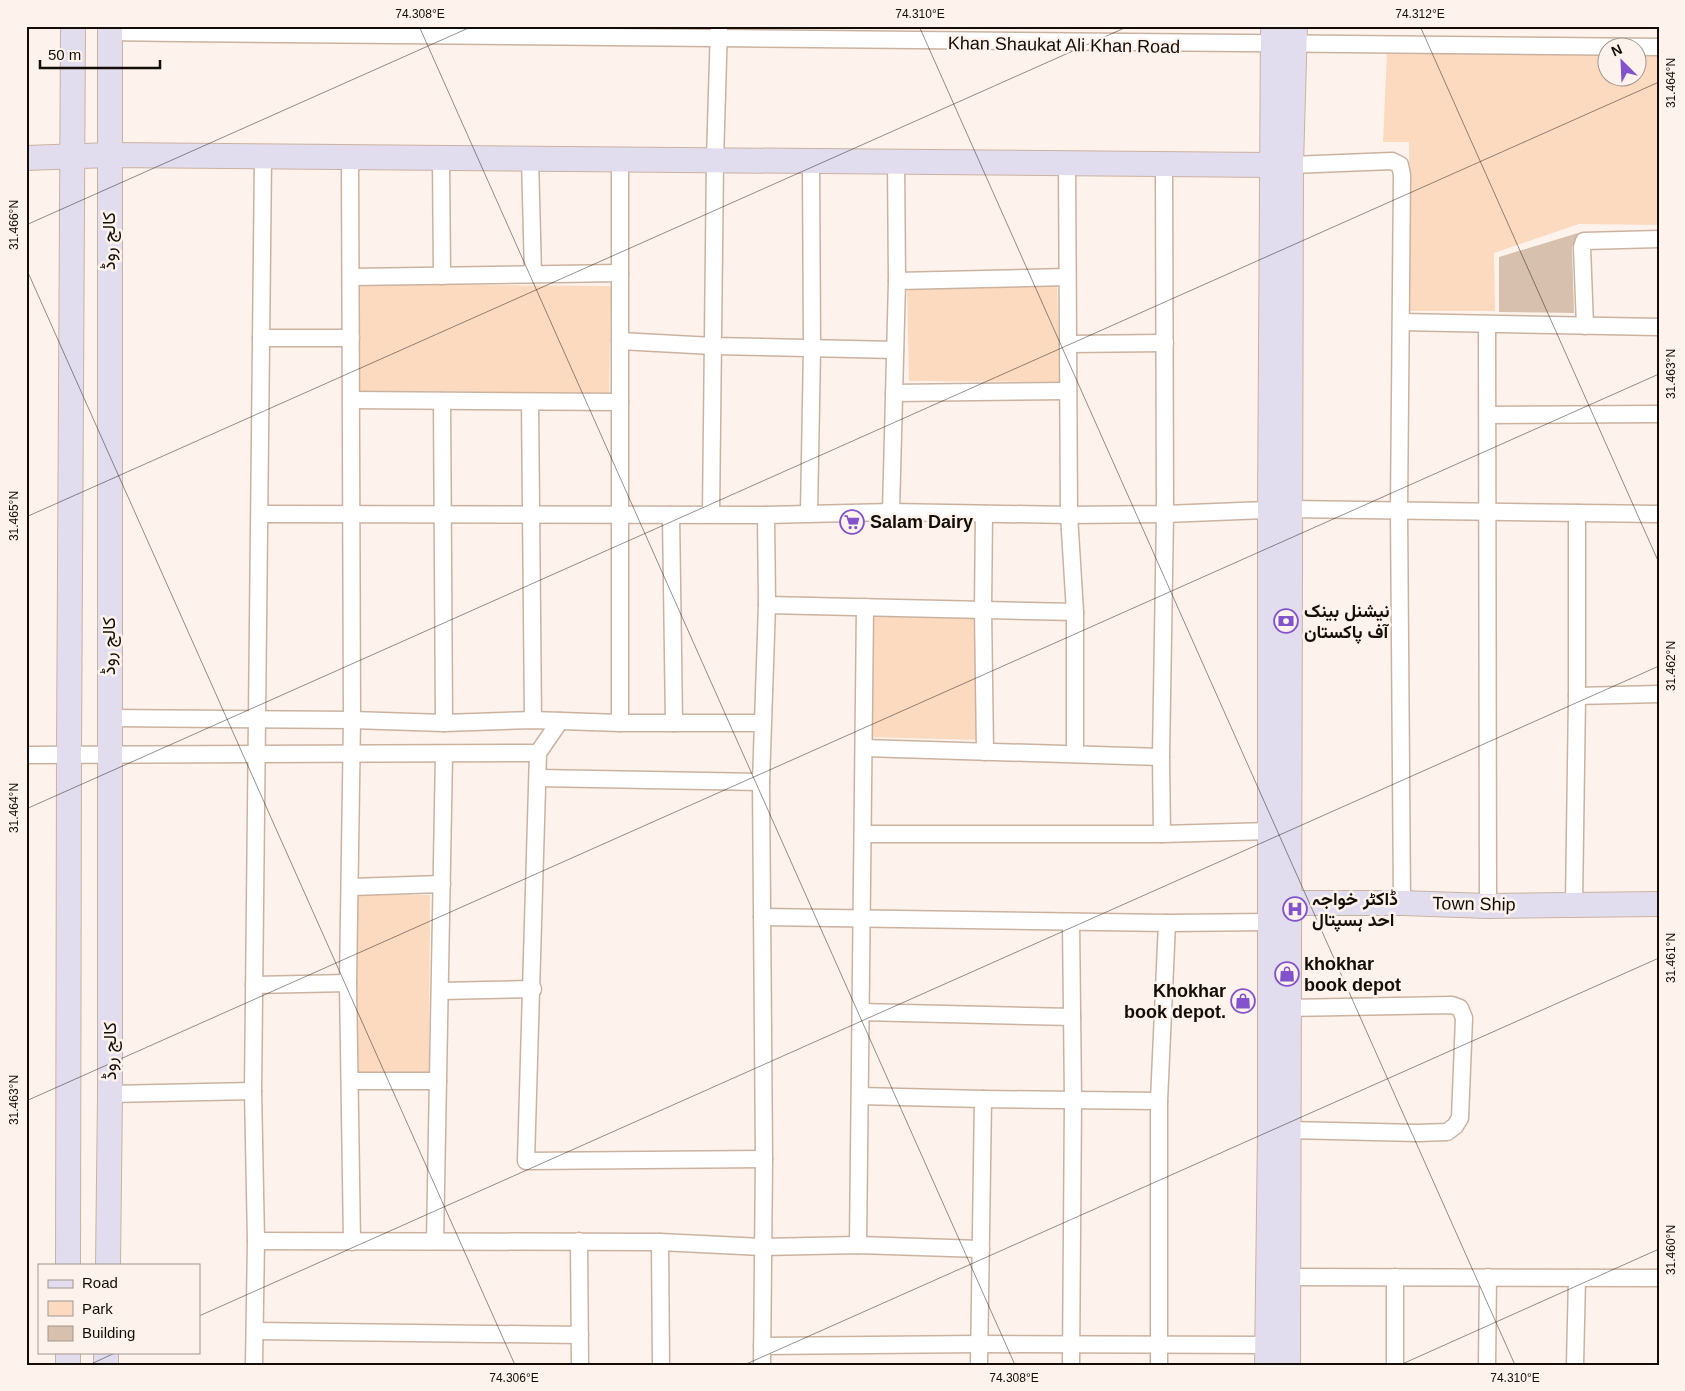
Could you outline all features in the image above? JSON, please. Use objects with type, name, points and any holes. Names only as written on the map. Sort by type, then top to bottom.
[{"type":"main road","points":[[68,1264],[74,26]]},
{"type":"main road","name":"کالج روڈ","points":[[108,1264],[110,1094],[110,29]]},
{"type":"main road","points":[[1278,1355],[1270,1132],[1270,922],[1280,510],[1283,36]]},
{"type":"main road","points":[[26,158],[110,155],[1281,165]]},
{"type":"main road","points":[[1278,1355],[1289,1277],[1288,1008],[1290,843],[1280,510]]},
{"type":"main road","name":"Town Ship","points":[[1289,903],[1402,903],[1488,906],[1659,904]]},
{"type":"street","name":"Khan Shaukat Ali Khan Road","points":[[110,29],[1283,36],[1659,47]]},
{"type":"street","points":[[710,514],[715,160],[719,34]]},
{"type":"street","points":[[254,1365],[256,1241],[253,1091],[263,157]]},
{"type":"street","points":[[350,157],[352,754],[348,983],[352,1242]]},
{"type":"street","points":[[441,158],[442,276]]},
{"type":"street","points":[[530,158],[532,274]]},
{"type":"street","points":[[620,159],[620,723]]},
{"type":"street","points":[[809,513],[812,349],[811,161]]},
{"type":"street","points":[[1281,165],[1392,161],[1400,165],[1402,175],[1400,510],[1402,903]]},
{"type":"street","points":[[891,512],[896,281],[896,162]]},
{"type":"street","points":[[1066,164],[1069,515],[1075,612],[1075,754]]},
{"type":"street","points":[[1162,834],[1160,757],[1165,514],[1164,165]]},
{"type":"street","points":[[1585,326],[1582,247],[1584,241],[1659,239]]},
{"type":"street","points":[[350,277],[620,273]]},
{"type":"street","points":[[896,281],[1068,277]]},
{"type":"street","points":[[1401,322],[1659,327]]},
{"type":"street","points":[[1487,324],[1488,906]]},
{"type":"street","points":[[261,338],[351,338]]},
{"type":"street","points":[[620,341],[713,346],[895,350]]},
{"type":"street","points":[[1068,344],[1165,344]]},
{"type":"street","points":[[894,394],[1068,391]]},
{"type":"street","points":[[351,400],[620,402]]},
{"type":"street","points":[[442,401],[444,723]]},
{"type":"street","points":[[530,402],[533,720]]},
{"type":"street","points":[[1488,415],[1659,414]]},
{"type":"street","points":[[260,514],[766,515],[891,512],[1069,515],[1280,510],[1659,514]]},
{"type":"street","points":[[1574,904],[1577,513]]},
{"type":"street","points":[[984,514],[985,752]]},
{"type":"street","points":[[670,515],[674,723]]},
{"type":"street","points":[[762,1365],[764,1159],[761,782],[767,605],[766,515]]},
{"type":"street","points":[[767,605],[1075,612]]},
{"type":"street","points":[[858,1245],[865,607]]},
{"type":"street","points":[[1577,696],[1659,694]]},
{"type":"street","points":[[109,718],[258,718],[444,723],[533,720],[620,723],[762,722]]},
{"type":"street","points":[[560,721],[538,753],[526,1161],[764,1159]]},
{"type":"street","points":[[864,748],[1160,757]]},
{"type":"street","points":[[26,755],[538,753]]},
{"type":"street","points":[[435,1241],[444,754]]},
{"type":"street","points":[[538,778],[761,782]]},
{"type":"street","points":[[863,834],[1162,834],[1271,831]]},
{"type":"street","points":[[350,887],[442,884]]},
{"type":"street","points":[[762,917],[1167,923],[1270,922]]},
{"type":"street","points":[[1071,922],[1073,1100],[1071,1365]]},
{"type":"street","points":[[1158,1365],[1159,1101],[1167,923]]},
{"type":"street","points":[[254,985],[348,983]]},
{"type":"street","points":[[440,991],[532,988]]},
{"type":"street","points":[[1288,1008],[1452,1005],[1460,1008],[1464,1018],[1460,1118],[1455,1126],[1447,1132],[1289,1130]]},
{"type":"street","points":[[861,1012],[1072,1017]]},
{"type":"street","points":[[350,1082],[438,1081]]},
{"type":"street","points":[[110,1094],[253,1091]]},
{"type":"street","points":[[860,1096],[1159,1101]]},
{"type":"street","points":[[979,1365],[982,1099]]},
{"type":"street","points":[[256,1241],[579,1241],[660,1242],[762,1247],[858,1245],[981,1249]]},
{"type":"street","points":[[579,1241],[580,1365]]},
{"type":"street","points":[[660,1242],[661,1365]]},
{"type":"street","points":[[1289,1277],[1659,1278]]},
{"type":"street","points":[[1394,1277],[1395,1365]]},
{"type":"street","points":[[1487,1365],[1488,1277]]},
{"type":"street","points":[[1575,1365],[1576,1278]]},
{"type":"street","points":[[255,1331],[580,1335]]},
{"type":"street","points":[[762,1346],[1158,1345],[1278,1355]]},
{"type":"green space","points":[[1387,51],[1598,51],[1598,88],[1648,88],[1648,51],[1659,51],[1659,225],[1579,224],[1494,253],[1495,311],[1410,311],[1409,142],[1383,142]]},
{"type":"green space","points":[[359,284],[611,286],[609,393],[358,391]]},
{"type":"green space","points":[[1057,285],[1060,382],[909,381],[907,289]]},
{"type":"green space","points":[[869,611],[978,612],[978,740],[866,737]]},
{"type":"green space","points":[[354,895],[430,895],[429,1072],[353,1072]]},
{"type":"building","points":[[1578,233],[1572,247],[1574,313],[1499,312],[1499,257]]},
{"type":"place","name":"Salam Dairy","points":[[852,522]]},
{"type":"place","name":"نیشنل بینک آف پاکستان","points":[[1286,621]]},
{"type":"place","name":"ڈاکٹر خواجہ احد ہسپتال","points":[[1295,909]]},
{"type":"place","name":"khokhar book depot","points":[[1287,974]]},
{"type":"place","name":"Khokhar book depot.","points":[[1243,1001]]}]
